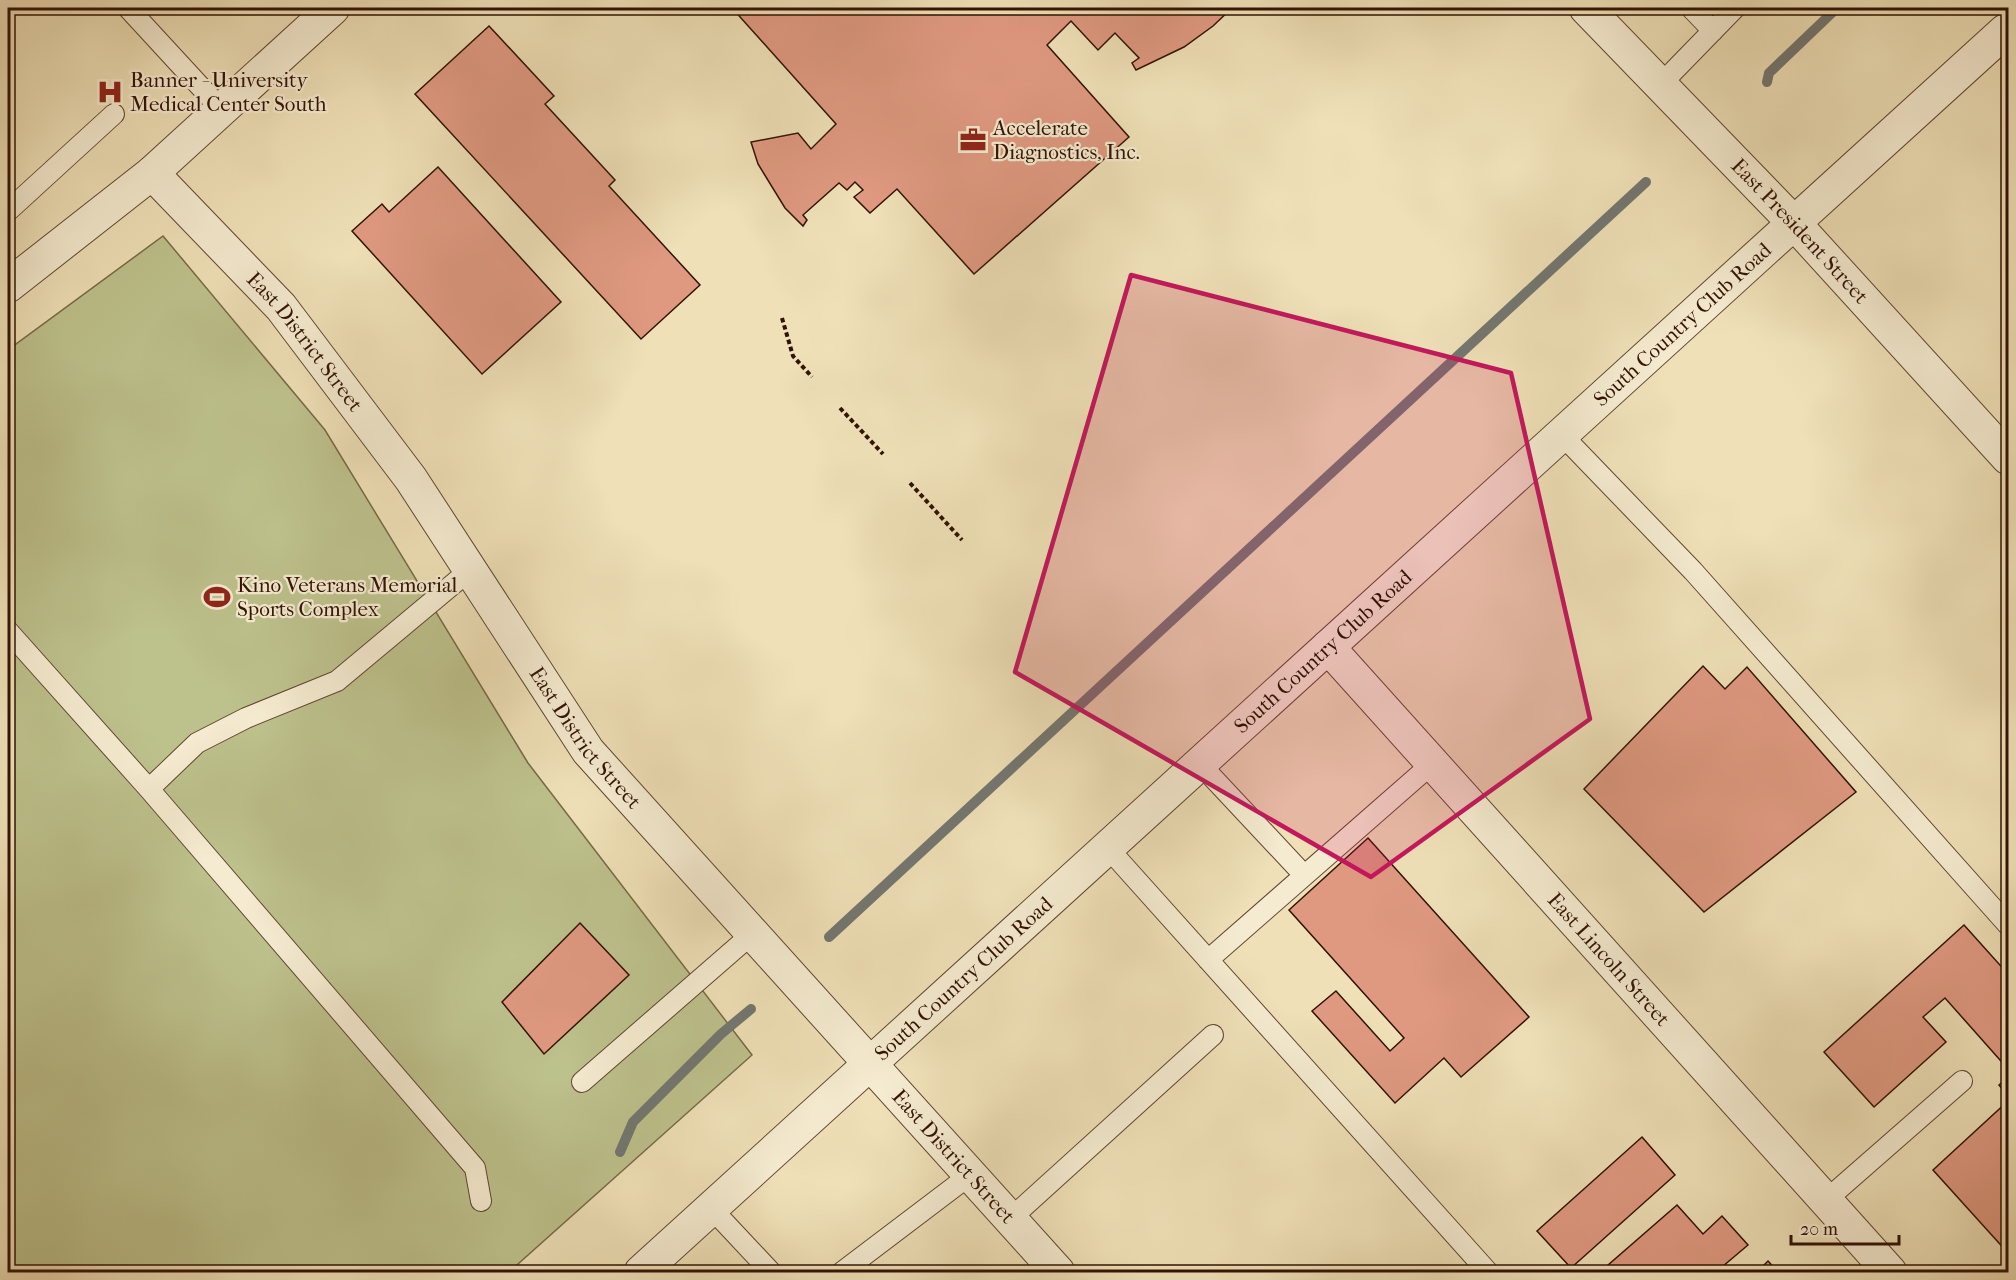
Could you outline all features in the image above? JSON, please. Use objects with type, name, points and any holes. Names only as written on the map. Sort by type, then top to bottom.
[{"type":"street","points":[[8,286],[152,173],[333,8]]},
{"type":"street","name":"East President Street","points":[[1587,8],[1794,223],[2008,458]]},
{"type":"street","name":"South Country Club Road","points":[[644,1272],[869,1063],[2008,29]]},
{"type":"street","name":"East District Street","points":[[152,173],[281,307],[411,479],[588,751],[1058,1272]]},
{"type":"street","name":"East Lincoln Street","points":[[1328,647],[1890,1272]]},
{"type":"lane","points":[[128,8],[222,109]]},
{"type":"lane","points":[[1691,8],[1713,31]]},
{"type":"lane","points":[[1661,84],[1735,8]]},
{"type":"lane","points":[[8,211],[114,114]]},
{"type":"lane","points":[[1562,435],[1693,571],[2008,924]]},
{"type":"lane","points":[[149,789],[197,743],[246,718],[337,681],[470,570]]},
{"type":"lane","points":[[8,631],[149,789],[476,1168],[481,1201]]},
{"type":"lane","points":[[1208,960],[1432,763]]},
{"type":"lane","points":[[1200,764],[1304,875]]},
{"type":"lane","points":[[1107,847],[1488,1272]]},
{"type":"lane","points":[[582,1082],[752,934]]},
{"type":"lane","points":[[1010,1219],[1213,1035]]},
{"type":"lane","points":[[1826,1201],[1962,1081]]},
{"type":"lane","points":[[842,1272],[970,1175]]},
{"type":"lane","points":[[711,1208],[771,1272]]},
{"type":"path","points":[[782,318],[793,357],[812,377]]},
{"type":"path","points":[[840,408],[883,454]]},
{"type":"path","points":[[910,483],[962,540]]},
{"type":"highlighted area","points":[[1131,275],[1511,373],[1590,719],[1371,877],[1015,672]]},
{"type":"green space","name":"Kino Veterans Memorial Sports Complex","points":[[163,236],[325,430],[528,763],[752,1055],[509,1272],[8,1272],[8,350]]},
{"type":"building","name":"Accelerate Diagnostics, Inc.","points":[[732,8],[1232,8],[1213,26],[1184,47],[1136,70],[1132,63],[1139,58],[1115,33],[1098,50],[1071,21],[1047,45],[1129,137],[974,274],[897,189],[870,213],[854,197],[863,190],[855,182],[847,190],[839,183],[803,215],[807,220],[803,226],[785,208],[758,164],[751,142],[798,133],[811,149],[836,124]]},
{"type":"building","points":[[489,26],[554,96],[545,104],[615,180],[609,186],[700,285],[641,339],[415,94]]},
{"type":"building","points":[[438,167],[561,302],[482,374],[352,231],[382,204],[389,212]]},
{"type":"building","points":[[1703,666],[1725,689],[1747,667],[1856,792],[1704,912],[1584,789]]},
{"type":"building","points":[[1368,838],[1529,1017],[1461,1077],[1444,1058],[1395,1103],[1312,1011],[1336,991],[1390,1051],[1404,1038],[1289,910]]},
{"type":"building","points":[[580,923],[629,975],[544,1054],[502,1002]]},
{"type":"building","points":[[1964,925],[2008,974],[2008,1069],[1945,998],[1923,1017],[1946,1042],[1874,1107],[1824,1052]]},
{"type":"building","points":[[2008,1077],[2008,1096],[1999,1085]]},
{"type":"building","points":[[2008,1101],[2008,1253],[1933,1170]]},
{"type":"building","points":[[1642,1137],[1675,1175],[1571,1268],[1537,1231]]},
{"type":"building","points":[[1677,1205],[1703,1234],[1722,1216],[1748,1245],[1716,1272],[1600,1272]]},
{"type":"building","points":[[1768,1261],[1778,1272],[1757,1272]]},
{"type":"waterway","points":[[1767,82],[1769,73],[1837,8]]},
{"type":"waterway","points":[[829,937],[1646,182]]},
{"type":"waterway","points":[[620,1152],[633,1122],[721,1034],[751,1009]]},
{"type":"place","name":"Banner - University Medical Center South","points":[[110,92]]},
{"type":"place","name":"Accelerate Diagnostics, Inc.","points":[[973,140]]},
{"type":"place","name":"Kino Veterans Memorial Sports Complex","points":[[217,597]]}]
